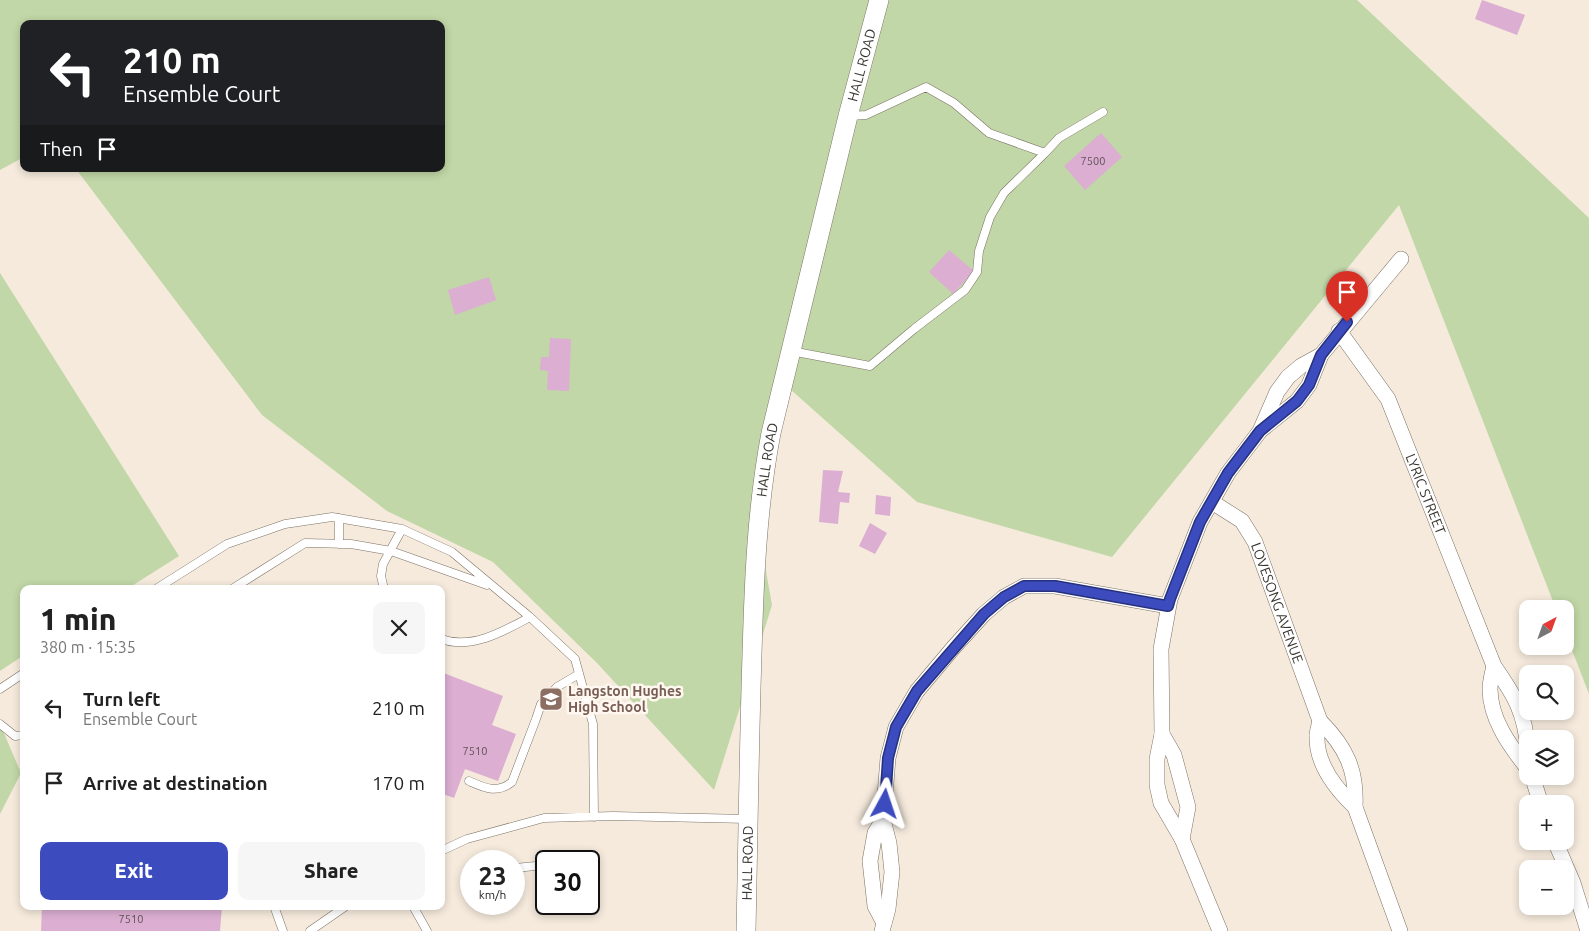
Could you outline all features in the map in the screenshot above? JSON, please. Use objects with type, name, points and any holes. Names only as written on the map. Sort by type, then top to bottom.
[{"type":"street","name":"HALL ROAD","points":[[746,931],[756,547],[763,473],[848,116],[879,0]]},
{"type":"street","points":[[1220,931],[1182,839],[1161,803],[1157,785],[1157,760],[1162,734],[1161,649],[1168,606],[1200,522],[1228,473],[1260,431],[1297,401],[1309,385],[1321,355],[1339,331],[1401,259]]},
{"type":"street","name":"LYRIC STREET","points":[[1339,331],[1388,399],[1494,666],[1512,692],[1520,709],[1526,730]]},
{"type":"street","points":[[1260,431],[1277,392],[1288,377],[1301,366],[1321,355]]},
{"type":"street","name":"LOVESONG AVENUE","points":[[1212,502],[1242,522],[1255,542],[1320,721],[1335,736],[1345,752],[1354,774],[1356,790],[1355,807],[1400,931]]},
{"type":"street","points":[[883,927],[888,909],[892,872],[884,820],[888,758],[896,727],[917,691],[984,614],[1004,597],[1024,586],[1055,586],[1168,606]]},
{"type":"street","points":[[1494,666],[1490,688],[1492,706],[1510,746],[1519,758]]},
{"type":"street","name":"LOVESONG AVENUE","points":[[1320,721],[1317,736],[1319,753],[1339,792],[1355,807]]},
{"type":"street","points":[[1162,734],[1174,755],[1188,807],[1182,839]]},
{"type":"street","points":[[883,927],[875,906],[870,861],[875,833],[884,820]]},
{"type":"street","points":[[1559,850],[1573,883],[1588,931]]},
{"type":"lane","points":[[848,116],[866,115],[926,87],[954,103],[990,134],[1045,153]]},
{"type":"lane","points":[[792,351],[870,366],[965,290],[977,272],[979,250],[990,217],[1004,193],[1060,138],[1103,112]]},
{"type":"lane","points":[[162,585],[227,544],[285,524],[332,517],[402,529],[452,552],[530,617],[575,659],[593,724],[594,817]]},
{"type":"lane","points":[[339,518],[339,544]]},
{"type":"lane","points":[[383,585],[381,576],[384,564],[402,529]]},
{"type":"lane","points":[[238,585],[304,543],[350,544],[391,551],[494,587]]},
{"type":"lane","points":[[445,640],[472,642],[503,632],[530,617]]},
{"type":"lane","points":[[469,781],[485,788],[496,789],[505,787],[512,782],[541,704],[547,695],[557,687],[579,674]]},
{"type":"lane","points":[[0,689],[20,676]]},
{"type":"lane","points":[[0,724],[15,736],[20,735]]},
{"type":"lane","points":[[445,849],[467,838],[544,818],[748,819]]},
{"type":"lane","points":[[275,910],[283,931]]},
{"type":"lane","points":[[310,931],[340,910]]},
{"type":"lane","points":[[414,910],[427,931]]},
{"type":"green space","points":[[0,0],[1357,0],[1589,218],[1589,694],[1574,655],[1574,600],[1553,600],[1399,205],[1112,557],[917,502],[781,381],[752,492],[772,605],[714,790],[597,663],[493,562],[387,511],[262,415],[78,172],[445,172],[445,20],[20,20],[20,159],[0,170]]},
{"type":"green space","points":[[0,273],[179,556],[133,585],[20,585],[20,658],[0,671]]},
{"type":"green space","points":[[0,724],[20,771],[20,775],[0,814]]},
{"type":"building","points":[[1482,0],[1525,15],[1517,35],[1475,19]]},
{"type":"building","points":[[1101,133],[1122,157],[1085,190],[1064,166]]},
{"type":"building","points":[[949,250],[974,271],[953,294],[929,272]]},
{"type":"building","points":[[489,277],[496,300],[455,315],[448,290]]},
{"type":"building","points":[[550,338],[571,339],[569,391],[547,390],[548,371],[540,370],[541,357],[549,357]]},
{"type":"building","points":[[823,470],[843,471],[838,492],[850,493],[849,503],[840,502],[838,524],[819,522]]},
{"type":"building","points":[[876,495],[891,497],[890,516],[875,514]]},
{"type":"building","points":[[870,523],[887,533],[875,554],[859,546]]},
{"type":"building","points":[[445,674],[503,696],[492,725],[516,734],[498,781],[465,769],[454,798],[445,795]]},
{"type":"building","points":[[42,910],[222,910],[220,931],[41,931]]},
{"type":"place","name":"Langston Hughes High School","points":[[551,699]]},
{"type":"route","points":[[885,804],[888,758],[896,727],[917,691],[984,614],[1004,597],[1024,586],[1055,586],[1168,606],[1200,522],[1228,473],[1260,431],[1297,401],[1309,385],[1321,355],[1347,322]]}]
